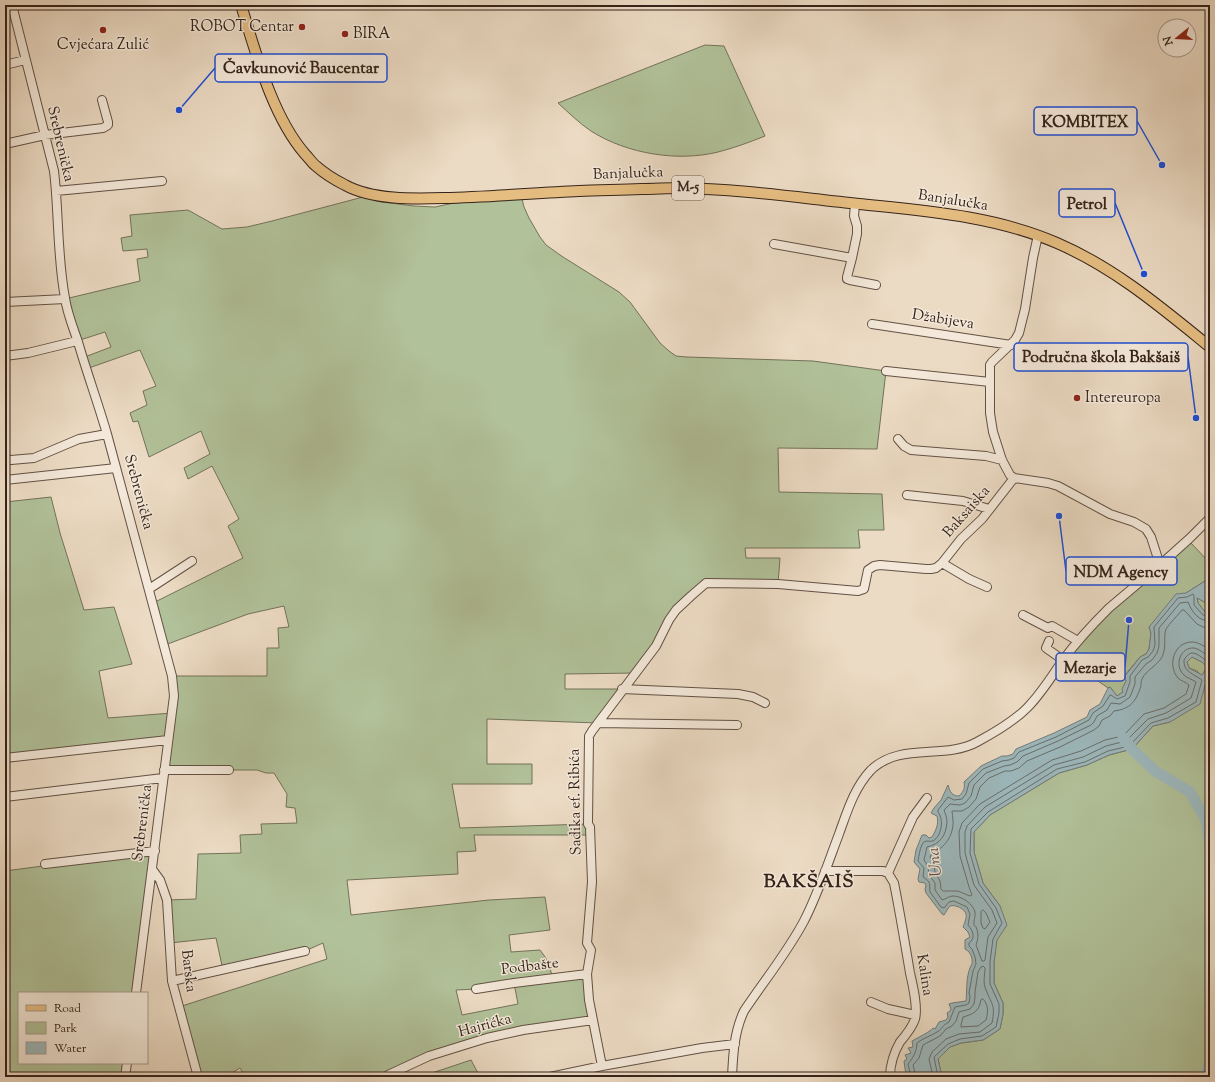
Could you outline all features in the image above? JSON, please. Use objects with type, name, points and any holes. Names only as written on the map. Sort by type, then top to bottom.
[{"type":"main road","name":"Banjalučka","points":[[241,5],[262,71],[284,124],[297,145],[316,166],[348,187],[390,197],[421,199],[477,198],[578,191],[680,188],[763,193],[930,211],[978,219],[1038,235],[1086,257],[1119,276],[1150,298],[1210,347]]},
{"type":"street","name":"Srebrenička","points":[[12,5],[54,171],[65,299],[86,369],[98,401],[172,676],[174,696],[136,992]]},
{"type":"street","points":[[5,65],[25,60]]},
{"type":"street","points":[[5,144],[45,134],[106,127],[108,122],[102,100]]},
{"type":"street","points":[[56,191],[162,181]]},
{"type":"street","points":[[855,204],[854,216],[857,226],[857,234],[847,277],[848,279],[876,285]]},
{"type":"street","points":[[1038,235],[1019,333],[1015,340],[992,362],[990,371],[990,413],[993,432],[1002,460],[1010,475],[1014,478],[1058,486],[1110,514],[1134,522],[1146,528],[1151,537],[1160,564]]},
{"type":"street","points":[[774,244],[852,258]]},
{"type":"street","points":[[5,302],[65,299]]},
{"type":"street","name":"Džabijeva","points":[[872,324],[1010,345]]},
{"type":"street","points":[[5,356],[28,353],[78,341]]},
{"type":"street","points":[[886,371],[990,382]]},
{"type":"street","points":[[11,460],[34,458],[79,439],[107,434]]},
{"type":"street","points":[[898,439],[904,446],[911,450],[986,456],[1002,460]]},
{"type":"street","points":[[5,480],[116,468]]},
{"type":"street","name":"Baksaiska","points":[[942,563],[961,540],[973,529],[1014,478]]},
{"type":"street","points":[[907,495],[963,501],[989,509]]},
{"type":"street","points":[[732,1077],[736,1032],[744,1012],[804,920],[825,871],[849,806],[860,783],[872,769],[888,759],[899,755],[964,748],[977,742],[1007,723],[1027,708],[1078,641],[1109,608],[1190,538],[1210,518]]},
{"type":"street","points":[[149,589],[192,561]]},
{"type":"street","points":[[942,563],[969,579],[987,587]]},
{"type":"street","name":"Sadika ef. Ribića","points":[[601,1062],[593,1020],[587,974],[591,950],[587,943],[592,882],[590,827],[588,824],[589,743],[592,731],[622,689],[637,673],[656,646],[669,620],[676,610],[704,584],[778,584],[858,591],[864,589],[868,570],[874,566],[880,565],[931,569],[936,568],[942,563]]},
{"type":"street","points":[[1023,615],[1048,628],[1052,626],[1078,641]]},
{"type":"street","points":[[1049,641],[1046,648],[1063,660]]},
{"type":"street","points":[[622,689],[738,694],[753,697],[765,703]]},
{"type":"street","points":[[598,723],[737,725]]},
{"type":"street","points":[[5,758],[168,740]]},
{"type":"street","points":[[5,797],[163,774],[229,770]]},
{"type":"street","points":[[825,871],[883,871],[888,873],[913,817],[927,798]]},
{"type":"street","points":[[45,864],[155,851]]},
{"type":"street","name":"Barska","points":[[152,869],[160,880],[166,900],[172,981],[198,1077]]},
{"type":"street","name":"Kalina","points":[[888,873],[894,883],[913,988],[915,1015],[912,1026],[906,1036],[899,1043],[894,1055],[890,1077]]},
{"type":"street","points":[[172,981],[305,951]]},
{"type":"street","name":"Podbašte","points":[[476,989],[587,974]]},
{"type":"street","points":[[871,1002],[888,1009],[915,1015]]},
{"type":"street","name":"Hajrićka","points":[[388,1075],[429,1056],[493,1036],[593,1020]]},
{"type":"street","points":[[550,1077],[601,1062],[735,1044]]},
{"type":"street","points":[[125,1077],[127,1064]]},
{"type":"green space","points":[[705,45],[724,46],[765,136],[730,149],[703,155],[670,156],[653,154],[620,145],[605,139],[587,128],[558,103]]},
{"type":"green space","points":[[521,195],[529,218],[546,245],[619,292],[630,302],[660,343],[676,356],[813,361],[886,371],[877,449],[778,448],[779,492],[882,494],[884,530],[858,530],[860,548],[745,548],[746,558],[780,558],[778,584],[706,583],[691,596],[637,673],[565,674],[565,689],[622,689],[598,723],[487,719],[487,764],[532,764],[532,784],[452,784],[460,828],[588,824],[590,835],[474,835],[476,851],[457,852],[458,874],[347,880],[351,915],[489,900],[545,897],[550,930],[509,935],[511,952],[540,950],[548,961],[553,979],[587,974],[593,1020],[523,1030],[429,1056],[383,1077],[245,1077],[240,1068],[225,1077],[198,1077],[179,1007],[327,959],[323,943],[305,951],[223,970],[216,938],[170,943],[167,900],[196,899],[198,854],[241,853],[240,835],[262,834],[261,824],[297,823],[295,808],[286,807],[287,794],[274,773],[266,773],[257,770],[164,770],[168,740],[5,758],[5,502],[51,497],[60,533],[84,610],[114,607],[132,664],[99,671],[108,718],[172,713],[172,676],[267,676],[267,648],[279,648],[278,628],[289,627],[284,606],[248,614],[165,645],[153,603],[243,558],[228,526],[239,519],[212,466],[188,479],[184,468],[210,454],[201,431],[149,457],[138,421],[133,422],[130,413],[147,405],[143,391],[156,386],[140,350],[86,369],[82,358],[111,347],[105,332],[77,341],[65,299],[140,281],[137,259],[148,257],[147,249],[123,251],[121,238],[132,236],[130,215],[188,210],[222,229],[247,227],[363,197],[382,202],[435,207],[477,198]],"holes":[[[514,983],[518,1004],[462,1015],[456,990],[476,989]]]},
{"type":"green space","points":[[1190,542],[1210,563],[1210,576],[1186,593],[1149,627],[1151,633],[1149,649],[1125,675],[1126,681],[1123,692],[1117,696],[1110,687],[1108,688],[1067,659],[1076,646],[1086,639],[1094,628],[1137,587]]},
{"type":"green space","points":[[1197,598],[1210,605],[1210,612],[1205,612],[1198,603]]},
{"type":"green space","points":[[1192,657],[1202,662],[1207,667],[1202,676],[1197,671],[1189,668],[1187,662]]},
{"type":"green space","points":[[1210,673],[1210,1077],[942,1077],[938,1059],[950,1047],[961,1043],[983,1040],[1000,1029],[1003,1014],[1003,1003],[994,983],[994,962],[1000,906],[983,883],[974,852],[974,832],[990,815],[1059,773],[1087,765],[1109,755],[1132,749],[1153,726],[1170,722]]},
{"type":"green space","points":[[155,851],[136,992],[18,992],[18,1064],[127,1064],[125,1077],[5,1077],[5,871]]},
{"type":"green space","points":[[471,1060],[480,1077],[420,1077]]},
{"type":"water","points":[[1210,576],[1210,605],[1197,598],[1198,603],[1205,612],[1210,612],[1210,673],[1207,678],[1200,704],[1170,722],[1153,726],[1132,749],[1109,755],[1087,765],[1059,773],[990,815],[974,832],[974,852],[983,883],[1000,906],[1007,925],[997,940],[994,962],[994,983],[1003,1003],[1003,1014],[1000,1029],[983,1040],[961,1043],[950,1047],[938,1059],[942,1077],[907,1077],[904,1061],[907,1059],[905,1055],[911,1053],[908,1048],[913,1047],[912,1041],[933,1028],[935,1029],[939,1022],[946,1020],[948,1017],[947,1013],[951,1009],[949,1004],[966,1001],[968,976],[972,962],[969,952],[965,949],[965,940],[970,937],[968,932],[963,927],[966,917],[964,910],[960,907],[950,906],[944,915],[942,914],[926,893],[925,883],[919,882],[918,879],[920,869],[914,862],[916,850],[922,835],[926,835],[929,838],[932,837],[936,829],[938,822],[937,816],[931,813],[934,808],[941,800],[948,785],[952,793],[959,796],[964,789],[964,782],[981,766],[1002,756],[1013,754],[1016,749],[1087,717],[1090,710],[1100,704],[1108,688],[1110,687],[1117,696],[1123,692],[1122,689],[1126,681],[1125,676],[1140,657],[1146,654],[1149,649],[1151,633],[1149,627],[1176,594],[1186,593]],"holes":[[[1192,657],[1202,662],[1207,667],[1202,675],[1189,668],[1187,662]]]},
{"type":"waterway","name":"Una","points":[[1123,738],[1155,771],[1190,792],[1206,820],[1210,846]]},
{"type":"waterway","name":"Una","points":[[1205,1077],[1210,1061]]},
{"type":"place","name":"ROBOT Centar","points":[[302,27]]},
{"type":"place","name":"Cvjećara Zulić","points":[[103,30]]},
{"type":"place","name":"BIRA","points":[[345,34]]},
{"type":"place","name":"Čavkunović Baucentar","points":[[179,110]]},
{"type":"place","name":"KOMBITEX","points":[[1162,165]]},
{"type":"place","name":"Petrol","points":[[1144,274]]},
{"type":"place","name":"Intereuropa","points":[[1077,398]]},
{"type":"place","name":"Područna škola Bakšaiš","points":[[1196,418]]},
{"type":"place","name":"NDM Agency","points":[[1059,516]]},
{"type":"place","name":"Mezarje","points":[[1129,620]]},
{"type":"district","name":"BAKŠAIŠ","points":[[809,882]]}]
